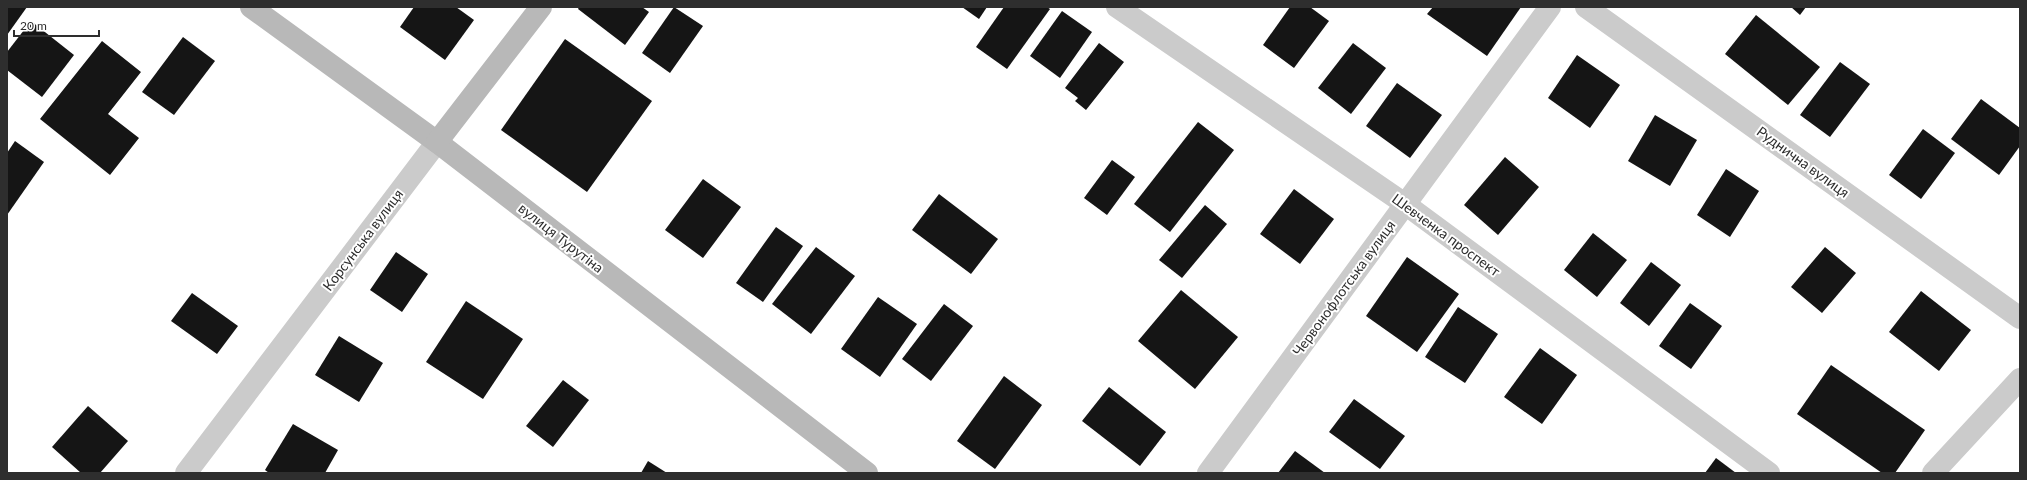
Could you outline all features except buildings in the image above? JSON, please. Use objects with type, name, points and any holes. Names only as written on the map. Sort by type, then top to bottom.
[{"type":"street","name":"вулиця Турутіна","points":[[251,7],[437,142],[867,473]]},
{"type":"street","name":"Корсунська вулиця","points":[[186,473],[541,7]]},
{"type":"street","name":"Шевченка проспект","points":[[1117,7],[1405,204],[1769,473]]},
{"type":"street","name":"Червонофлотська вулиця","points":[[1208,473],[1550,7]]},
{"type":"street","name":"Руднична вулиця","points":[[1586,7],[2020,318]]},
{"type":"street","points":[[1933,473],[2020,379]]}]
